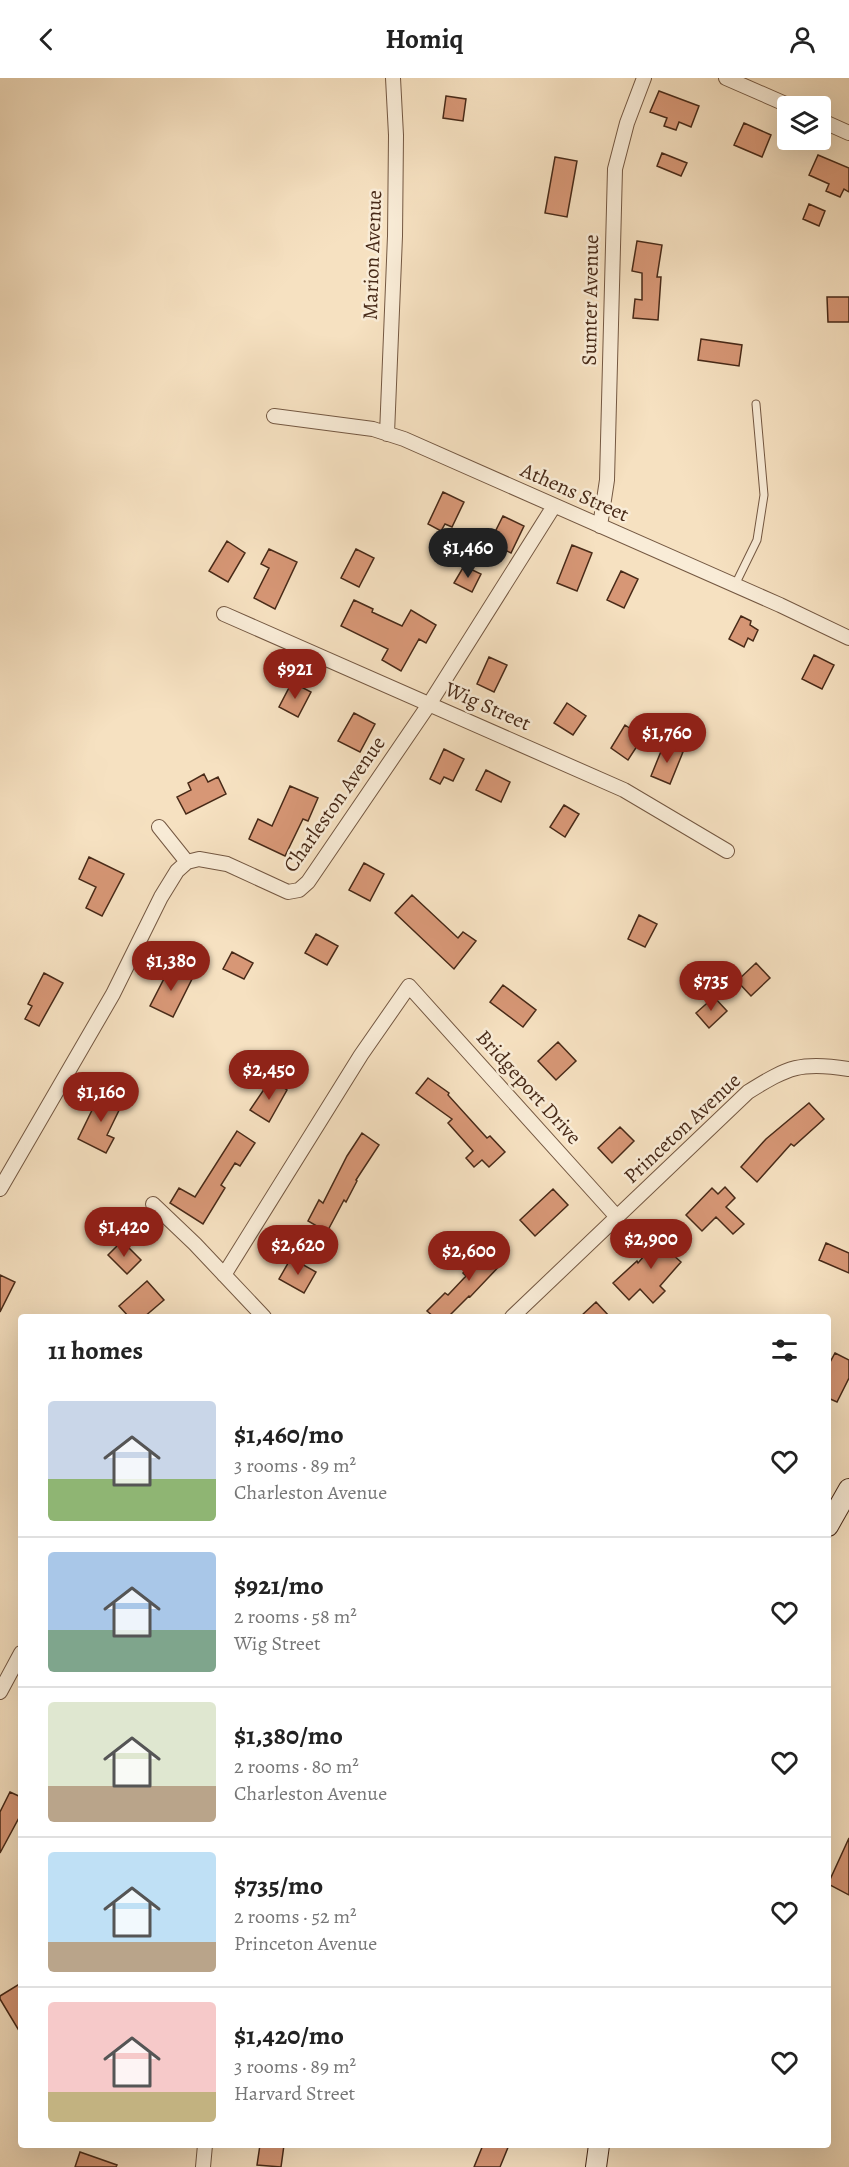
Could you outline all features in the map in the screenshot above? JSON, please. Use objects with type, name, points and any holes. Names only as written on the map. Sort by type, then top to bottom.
[{"type":"street","name":"Marion Avenue","points":[[387,434],[395,236],[396,135],[393,78]]},
{"type":"street","name":"Sumter Avenue","points":[[600,526],[607,480],[615,169],[627,123],[644,78]]},
{"type":"street","points":[[726,78],[777,100]]},
{"type":"street","points":[[831,125],[849,133]]},
{"type":"street","name":"Athens Street","points":[[274,416],[373,429],[404,439],[735,585],[849,638]]},
{"type":"street","name":"Charleston Avenue","points":[[188,862],[199,859],[227,864],[288,892],[300,890],[308,882],[430,703],[554,506]]},
{"type":"street","name":"Wig Street","points":[[224,614],[624,790],[727,851]]},
{"type":"street","points":[[0,1190],[112,994],[161,897],[177,871],[188,862],[159,827]]},
{"type":"street","name":"Bridgeport Drive","points":[[224,1275],[361,1055],[409,986],[617,1217]]},
{"type":"street","name":"Princeton Avenue","points":[[515,1314],[748,1092],[777,1074],[805,1065],[849,1069]]},
{"type":"street","points":[[153,1204],[261,1314]]},
{"type":"street","points":[[831,1521],[848,1495]]},
{"type":"street","points":[[0,1692],[18,1659]]},
{"type":"street","points":[[203,2167],[206,2148]]},
{"type":"street","points":[[596,2167],[599,2148]]},
{"type":"lane","points":[[735,585],[757,540],[764,495],[756,404]]},
{"type":"building","points":[[659,91],[699,106],[691,127],[679,122],[676,130],[664,126],[667,118],[650,112]]},
{"type":"building","points":[[446,96],[466,99],[463,121],[443,118]]},
{"type":"building","points":[[744,123],[771,135],[762,157],[734,145]]},
{"type":"building","points":[[662,153],[687,163],[681,176],[657,166]]},
{"type":"building","points":[[818,155],[849,168],[849,192],[844,189],[840,197],[826,191],[829,184],[809,175]]},
{"type":"building","points":[[555,157],[577,161],[567,217],[545,213]]},
{"type":"building","points":[[809,204],[825,211],[819,226],[803,219]]},
{"type":"building","points":[[637,241],[662,245],[657,277],[661,277],[658,320],[633,318],[635,299],[642,300],[642,273],[632,271]]},
{"type":"building","points":[[827,297],[849,297],[849,322],[828,322]]},
{"type":"building","points":[[701,339],[742,345],[739,366],[698,360]]},
{"type":"building","points":[[443,492],[464,502],[452,527],[445,524],[441,531],[428,524]]},
{"type":"building","points":[[503,516],[524,526],[511,553],[501,548],[499,554],[487,548]]},
{"type":"building","points":[[227,541],[245,553],[228,582],[209,571]]},
{"type":"building","points":[[572,545],[592,553],[577,591],[557,583]]},
{"type":"building","points":[[269,549],[297,562],[275,609],[254,598],[269,568],[261,564]]},
{"type":"building","points":[[356,549],[374,558],[359,587],[341,578]]},
{"type":"building","points":[[464,566],[481,574],[472,592],[454,583]]},
{"type":"building","points":[[621,571],[638,579],[624,608],[607,600]]},
{"type":"building","points":[[354,600],[373,609],[372,612],[402,626],[411,610],[436,625],[426,643],[419,639],[401,671],[382,660],[388,649],[341,626]]},
{"type":"building","points":[[741,616],[751,621],[750,625],[758,630],[753,641],[748,638],[744,647],[729,639]]},
{"type":"building","points":[[814,655],[834,665],[822,689],[802,679]]},
{"type":"building","points":[[489,657],[507,665],[494,692],[477,684]]},
{"type":"building","points":[[292,682],[311,692],[298,717],[279,707]]},
{"type":"building","points":[[567,703],[586,716],[573,735],[554,723]]},
{"type":"building","points":[[354,713],[375,724],[360,752],[338,741]]},
{"type":"building","points":[[625,725],[643,737],[628,760],[611,748]]},
{"type":"building","points":[[664,744],[683,752],[670,784],[651,776]]},
{"type":"building","points":[[444,749],[464,759],[453,781],[444,777],[440,784],[430,779]]},
{"type":"building","points":[[486,770],[510,782],[501,802],[476,790]]},
{"type":"building","points":[[204,774],[208,782],[218,777],[226,794],[186,814],[177,797],[191,790],[188,783]]},
{"type":"building","points":[[290,786],[318,798],[308,821],[303,819],[285,856],[249,839],[258,819],[272,826]]},
{"type":"building","points":[[564,805],[579,814],[565,837],[550,827]]},
{"type":"building","points":[[89,857],[124,874],[102,916],[86,908],[96,887],[79,879]]},
{"type":"building","points":[[364,863],[384,874],[370,901],[349,890]]},
{"type":"building","points":[[412,895],[458,938],[463,932],[476,941],[454,969],[395,913]]},
{"type":"building","points":[[639,915],[657,924],[645,947],[628,939]]},
{"type":"building","points":[[316,934],[338,946],[327,965],[305,953]]},
{"type":"building","points":[[232,952],[253,963],[244,979],[223,969]]},
{"type":"building","points":[[756,963],[770,978],[751,996],[737,981]]},
{"type":"building","points":[[170,967],[192,979],[173,1017],[150,1006]]},
{"type":"building","points":[[44,973],[63,983],[39,1026],[25,1019],[32,1006],[28,1004]]},
{"type":"building","points":[[503,985],[536,1010],[523,1027],[490,1002]]},
{"type":"building","points":[[714,997],[727,1011],[709,1028],[696,1013]]},
{"type":"building","points":[[558,1042],[576,1061],[556,1080],[538,1061]]},
{"type":"building","points":[[428,1078],[449,1093],[448,1095],[487,1138],[490,1136],[505,1152],[489,1167],[482,1160],[474,1167],[466,1158],[473,1151],[448,1123],[452,1119],[416,1093]]},
{"type":"building","points":[[271,1079],[287,1090],[269,1122],[250,1110]]},
{"type":"building","points":[[105,1091],[124,1100],[107,1135],[114,1138],[106,1153],[78,1139],[96,1102],[99,1104]]},
{"type":"building","points":[[809,1103],[824,1119],[794,1146],[791,1144],[757,1182],[741,1167],[766,1139]]},
{"type":"building","points":[[620,1127],[634,1141],[612,1163],[598,1148]]},
{"type":"building","points":[[237,1131],[255,1143],[240,1166],[235,1163],[221,1185],[225,1188],[203,1224],[170,1203],[179,1188],[195,1197]]},
{"type":"building","points":[[362,1133],[379,1145],[356,1180],[346,1202],[344,1200],[327,1232],[308,1221],[319,1200],[323,1203],[347,1156]]},
{"type":"building","points":[[725,1187],[735,1198],[726,1207],[744,1224],[733,1234],[716,1217],[702,1231],[686,1215],[712,1188],[718,1194]]},
{"type":"building","points":[[553,1189],[568,1205],[535,1236],[520,1220]]},
{"type":"building","points":[[666,1231],[681,1244],[672,1254],[681,1262],[660,1286],[665,1291],[653,1303],[640,1289],[629,1300],[613,1283],[637,1261],[638,1263]]},
{"type":"building","points":[[122,1241],[141,1260],[127,1274],[108,1255]]},
{"type":"building","points":[[826,1243],[849,1253],[849,1273],[819,1260]]},
{"type":"building","points":[[492,1246],[506,1259],[451,1314],[430,1314],[427,1311],[445,1293],[448,1295],[466,1276],[463,1273],[472,1264],[468,1260],[480,1247],[486,1252]]},
{"type":"building","points":[[291,1258],[316,1272],[304,1293],[279,1279]]},
{"type":"building","points":[[0,1275],[15,1282],[0,1312]]},
{"type":"building","points":[[147,1281],[164,1300],[148,1314],[126,1314],[119,1306]]},
{"type":"building","points":[[596,1302],[607,1314],[583,1314]]},
{"type":"building","points":[[835,1353],[849,1360],[849,1378],[837,1402],[831,1399],[831,1360]]},
{"type":"building","points":[[10,1792],[18,1796],[18,1820],[0,1853],[0,1812]]},
{"type":"building","points":[[849,1838],[849,1895],[831,1886],[831,1877]]},
{"type":"building","points":[[18,1985],[18,2029],[0,1999],[0,1996]]},
{"type":"building","points":[[260,2148],[284,2148],[281,2167],[257,2165]]},
{"type":"building","points":[[482,2148],[508,2148],[500,2167],[474,2167]]},
{"type":"building","points":[[80,2152],[117,2165],[116,2167],[75,2167]]}]
